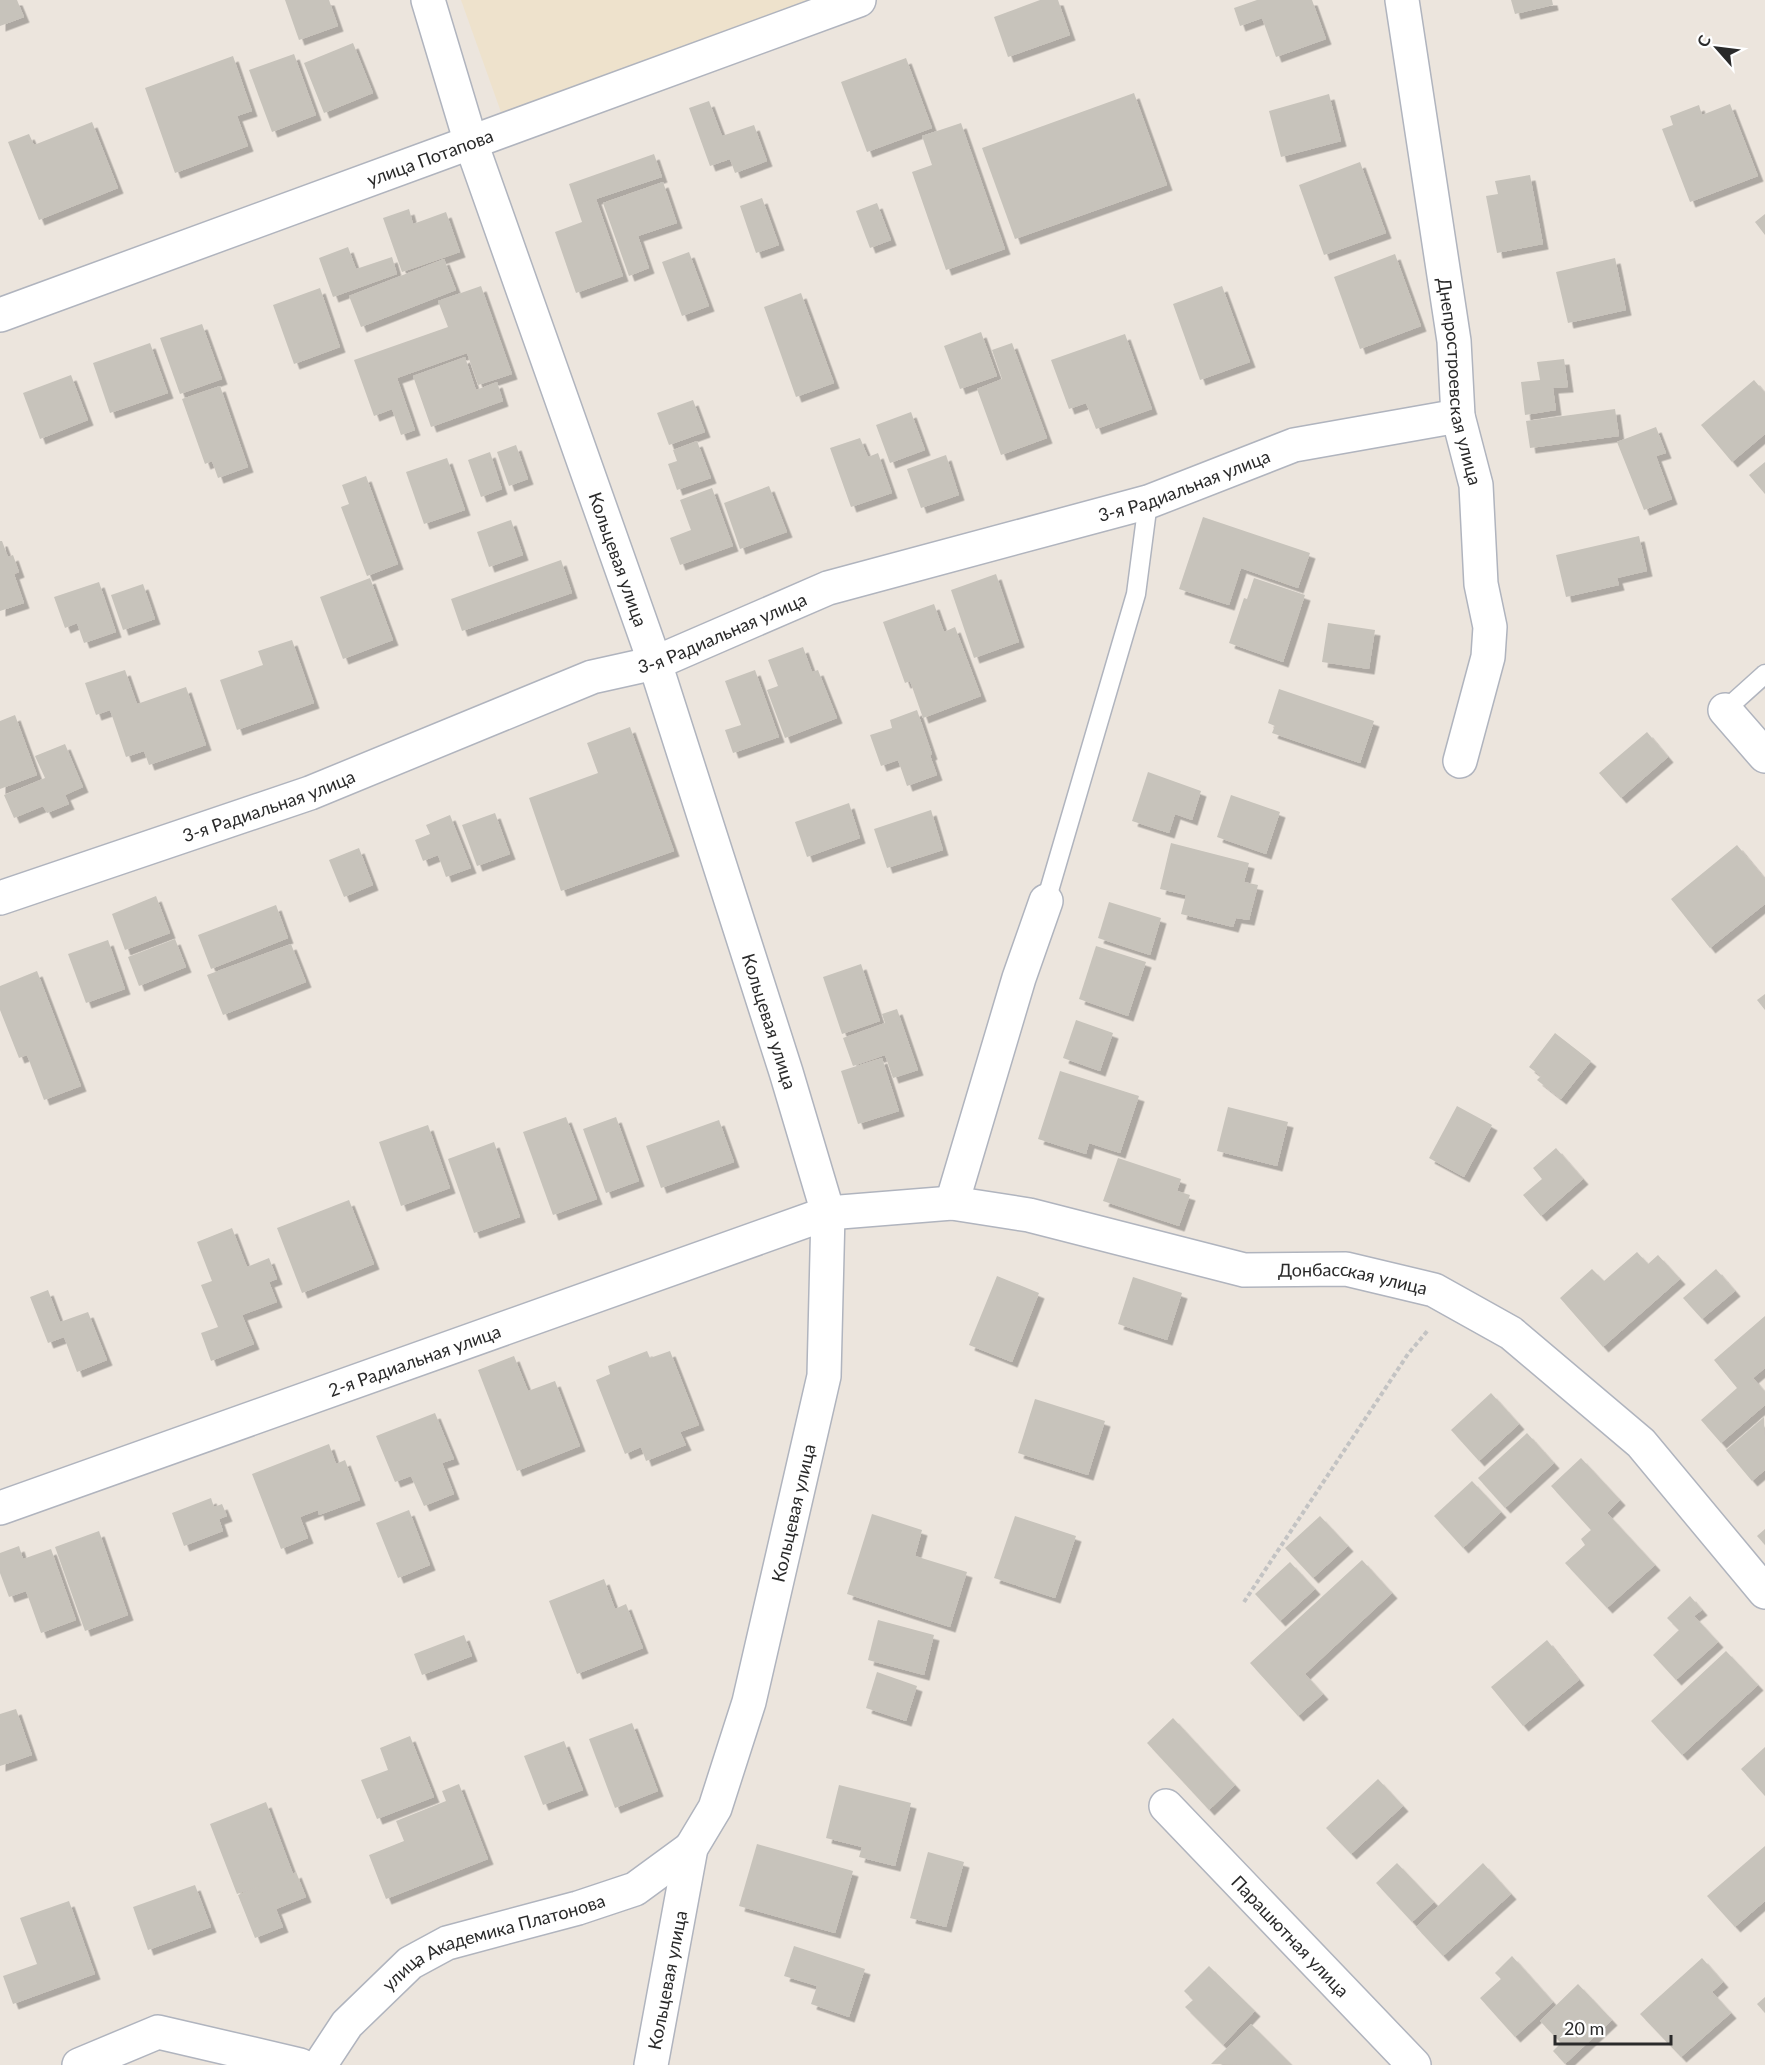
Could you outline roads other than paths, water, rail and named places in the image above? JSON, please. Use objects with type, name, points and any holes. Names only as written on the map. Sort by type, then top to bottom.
[{"type":"street","name":"Кольцевая улица","points":[[428,0],[471,142],[655,663],[786,1072],[828,1213],[824,1376],[749,1702],[715,1808],[691,1848],[651,2065]]},
{"type":"street","name":"улица Потапова","points":[[0,315],[859,0]]},
{"type":"street","name":"Днепростроевская улица","points":[[1402,0],[1454,341],[1458,416],[1476,485],[1481,584],[1490,627],[1488,657],[1460,761]]},
{"type":"street","name":"3-я Радиальная улица","points":[[0,898],[310,793],[592,677],[655,663],[828,588],[1148,502],[1294,445],[1458,416]]},
{"type":"street","points":[[1725,710],[1765,756]]},
{"type":"street","points":[[952,1203],[1016,988],[1046,901]]},
{"type":"street","name":"Донбасская улица","points":[[828,1213],[952,1203],[1029,1215],[1244,1270],[1346,1269],[1434,1290],[1511,1333],[1641,1443],[1765,1592]]},
{"type":"street","name":"2-я Радиальная улица","points":[[0,1508],[828,1213]]},
{"type":"street","name":"Парашютная улица","points":[[1166,1806],[1414,2065]]},
{"type":"street","name":"улица Академика Платонова","points":[[320,2065],[347,2024],[410,1963],[447,1943],[578,1908],[635,1889],[691,1848]]},
{"type":"street","points":[[80,2065],[158,2032],[300,2065]]},
{"type":"lane","points":[[1046,901],[1136,594],[1148,502]]},
{"type":"lane","points":[[1725,710],[1765,675]]}]
